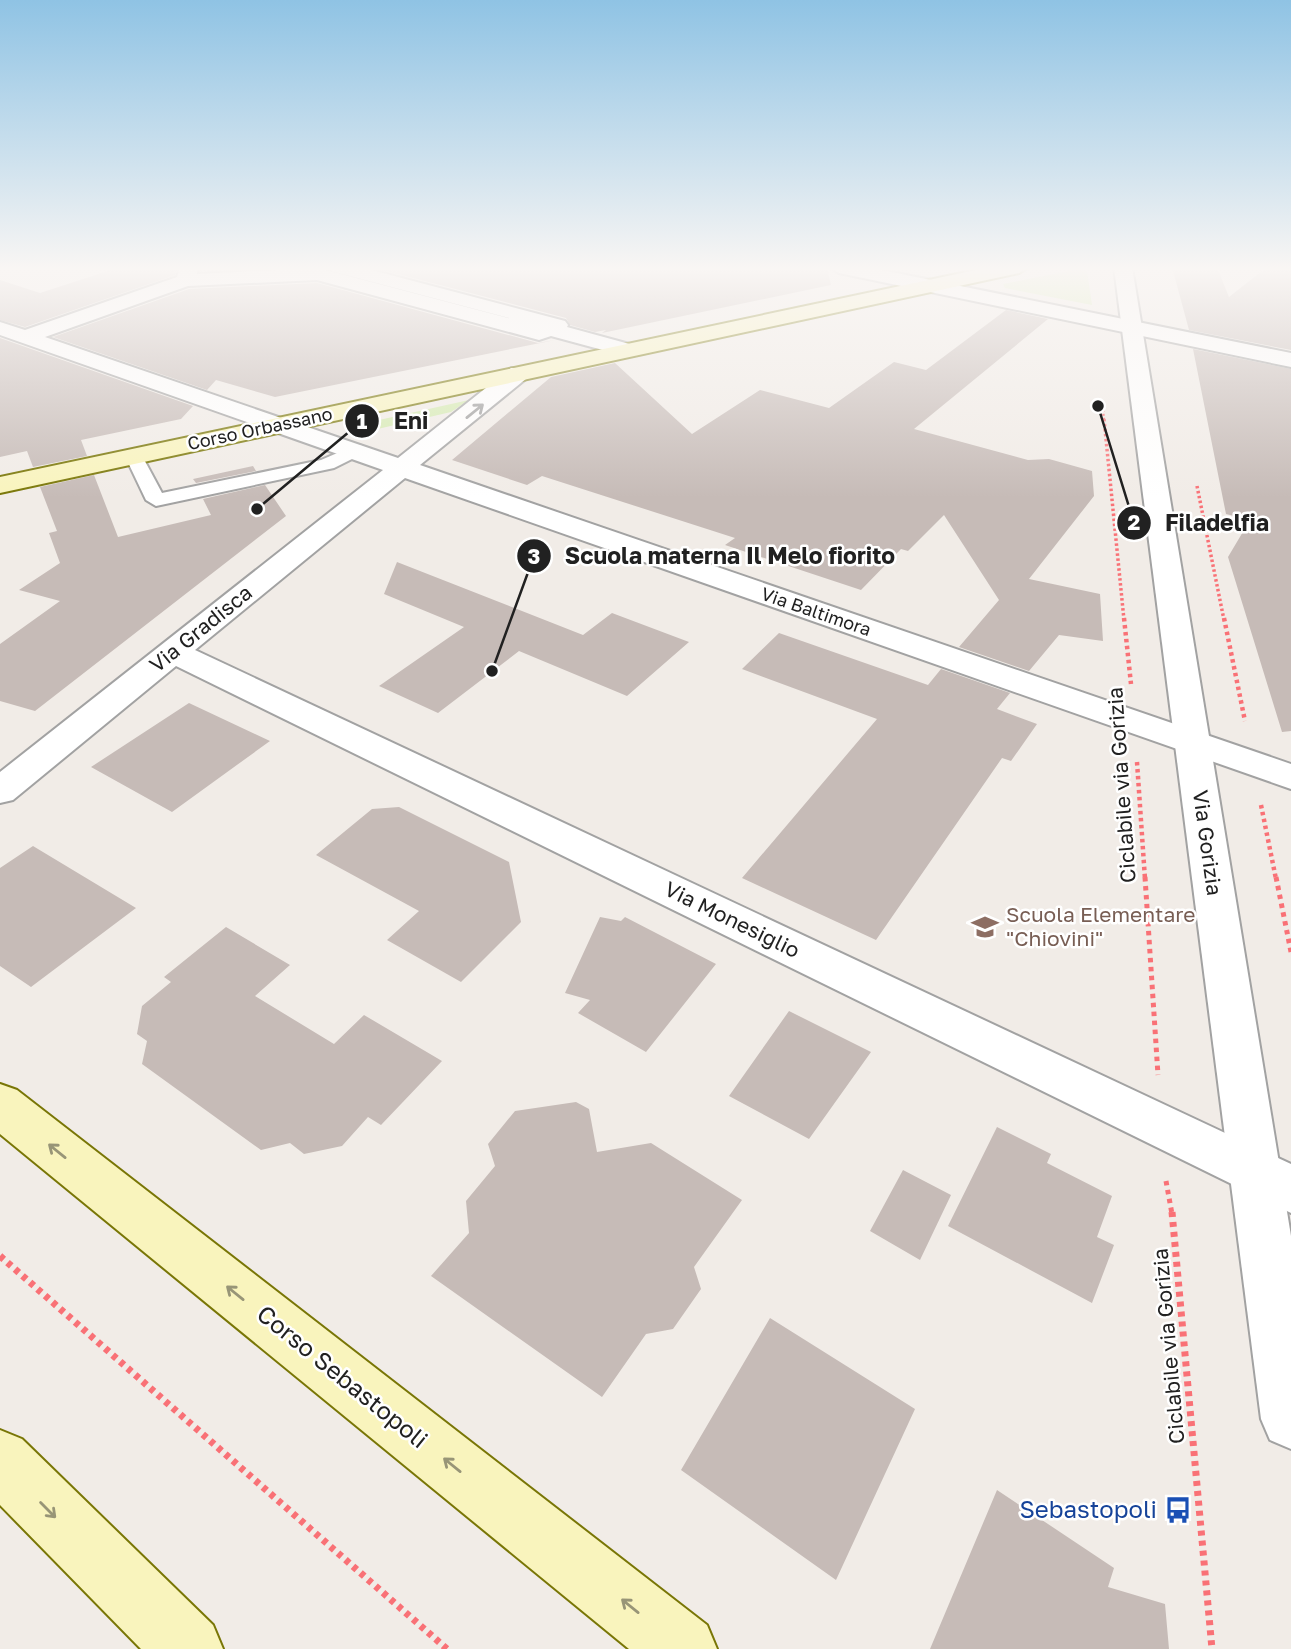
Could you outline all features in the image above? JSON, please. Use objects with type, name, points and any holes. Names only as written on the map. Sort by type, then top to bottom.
[{"type":"main road","name":"Corso Orbassano","points":[[0,485],[653,344]]},
{"type":"main road","name":"Corso Sebastopoli","points":[[0,1105],[683,1649]]},
{"type":"main road","points":[[0,1461],[188,1649]]},
{"type":"street","name":"Via Baltimora","points":[[45,344],[1291,777]]},
{"type":"street","name":"Corso Orbassano","points":[[603,344],[625,350]]},
{"type":"street","name":"Via Gorizia","points":[[1134,344],[1192,743],[1273,1180],[1291,1419]]},
{"type":"street","points":[[1216,344],[1291,359]]},
{"type":"street","name":"Corso Orbassano","points":[[402,469],[519,373]]},
{"type":"street","name":"Via Gradisca","points":[[0,791],[402,469]]},
{"type":"street","name":"Via Monesiglio","points":[[173,652],[1273,1180]]},
{"type":"lane","points":[[134,456],[156,500],[327,464],[356,450]]},
{"type":"path","name":"Ciclabile via Gorizia","points":[[1103,406],[1135,723],[1159,1073],[1151,1095],[1154,1156],[1170,1192],[1212,1649]]},
{"type":"path","points":[[1196,482],[1291,952]]},
{"type":"path","points":[[0,1256],[447,1649]]},
{"type":"green space","points":[[469,400],[451,412],[369,431],[352,426]]},
{"type":"building","points":[[0,344],[17,344],[193,406],[181,419],[81,440],[87,456],[33,467],[27,451],[0,457]]},
{"type":"building","points":[[73,344],[536,344],[275,397],[216,380],[207,390]]},
{"type":"building","points":[[961,344],[1018,344],[914,429],[1028,460],[1049,459],[1092,471],[1094,496],[1029,579],[1100,594],[1103,641],[1059,635],[1029,671],[959,647],[999,600],[944,515],[908,551],[901,549],[861,590],[725,545],[735,538],[542,476],[527,485],[452,460],[551,377],[615,363],[692,434],[760,390],[829,408],[894,362],[926,370]]},
{"type":"building","points":[[1260,344],[1291,344],[1291,350]]},
{"type":"building","points":[[1193,349],[1291,369],[1291,731],[1282,732],[1228,557],[1250,520],[1226,514]]},
{"type":"building","points":[[253,466],[256,471],[196,483],[193,479]]},
{"type":"building","points":[[94,475],[118,537],[211,515],[203,499],[265,485],[286,516],[35,711],[0,701],[0,644],[60,601],[19,590],[60,563],[49,533],[57,531],[40,487]]},
{"type":"building","points":[[397,562],[583,635],[612,613],[689,642],[627,696],[519,651],[438,713],[379,686],[464,627],[384,594]]},
{"type":"building","points":[[779,633],[928,685],[941,669],[1010,693],[997,709],[1037,724],[1011,761],[1002,758],[876,940],[742,878],[877,719],[742,669]]},
{"type":"building","points":[[189,703],[270,741],[172,812],[91,767]]},
{"type":"building","points":[[399,807],[509,862],[521,922],[461,982],[387,940],[419,911],[316,855],[372,809]]},
{"type":"building","points":[[33,846],[136,908],[31,987],[0,966],[0,868]]},
{"type":"building","points":[[600,917],[621,921],[625,917],[716,964],[646,1052],[578,1013],[590,1000],[565,993]]},
{"type":"building","points":[[226,927],[290,965],[255,996],[334,1044],[364,1015],[442,1061],[381,1125],[368,1117],[342,1146],[304,1154],[290,1143],[261,1150],[142,1064],[147,1041],[137,1034],[142,1006],[171,982],[164,977]]},
{"type":"building","points":[[789,1011],[871,1052],[809,1139],[729,1096]]},
{"type":"building","points":[[576,1102],[589,1109],[597,1152],[651,1143],[742,1200],[694,1267],[701,1289],[673,1329],[646,1334],[602,1397],[431,1276],[469,1233],[466,1201],[495,1166],[488,1144],[515,1111]]},
{"type":"building","points":[[997,1127],[1051,1154],[1047,1163],[1112,1196],[1097,1237],[1114,1245],[1092,1303],[948,1226]]},
{"type":"building","points":[[903,1170],[951,1195],[920,1260],[870,1231]]},
{"type":"building","points":[[770,1318],[915,1409],[836,1580],[681,1470]]},
{"type":"building","points":[[997,1490],[1114,1568],[1108,1587],[1165,1604],[1169,1649],[930,1649]]},
{"type":"place","name":"Filadelfia","points":[[1098,406]]},
{"type":"place","name":"Eni","points":[[257,509]]},
{"type":"place","name":"Scuola materna Il Melo fiorito","points":[[492,671]]},
{"type":"place","name":"Scuola Elementare \"Chiovini\"","points":[[985,927]]},
{"type":"place","name":"Sebastopoli","points":[[1178,1510]]}]
